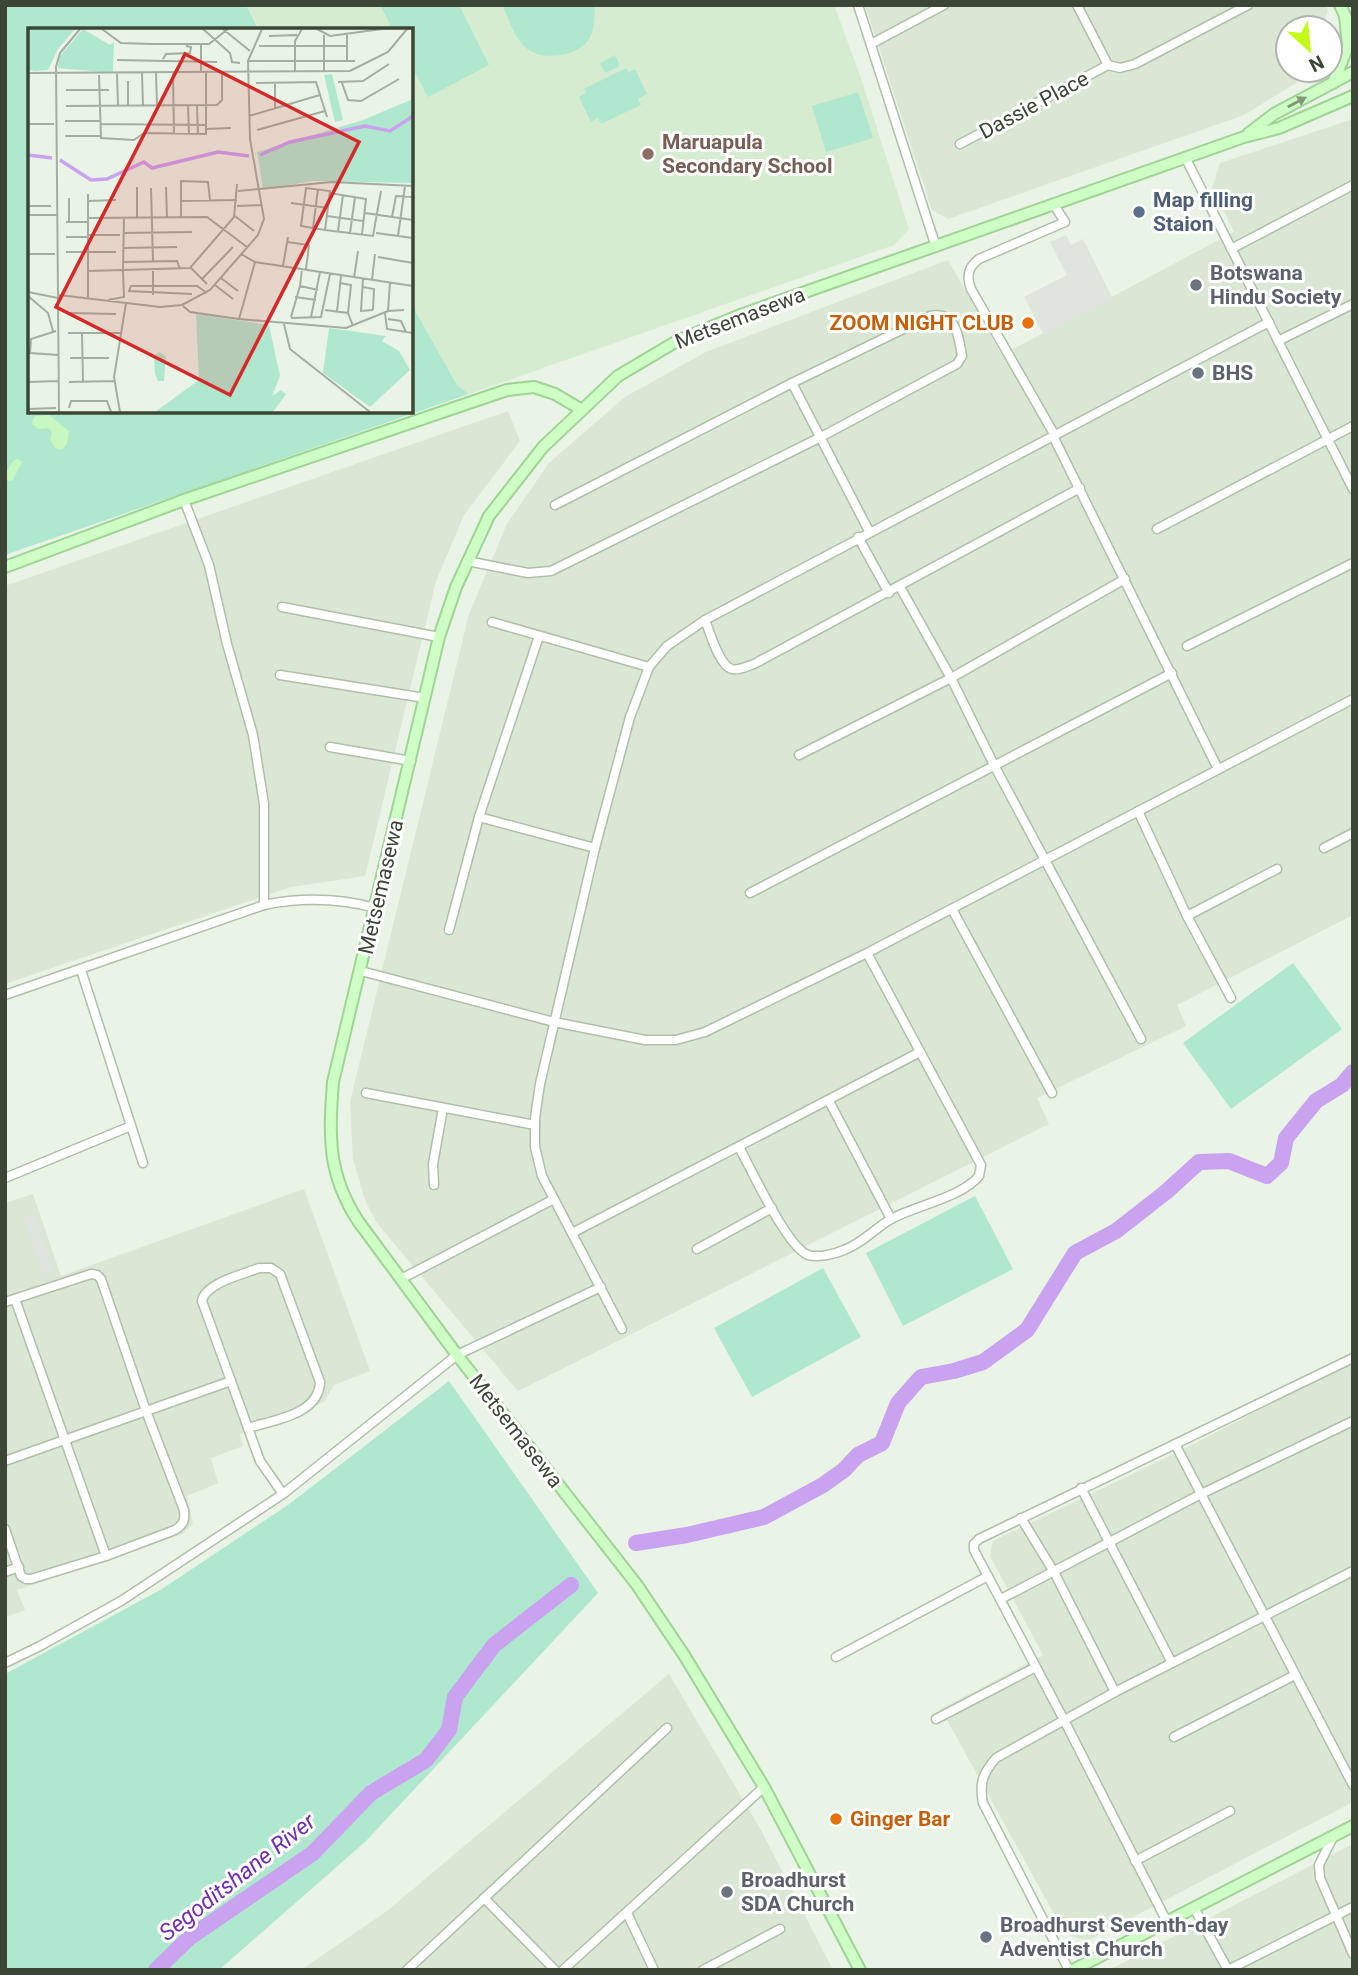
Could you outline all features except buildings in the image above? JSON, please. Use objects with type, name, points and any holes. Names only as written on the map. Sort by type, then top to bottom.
[{"type":"street","points":[[858,5],[936,247]]},
{"type":"street","points":[[871,44],[944,5]]},
{"type":"street","points":[[1077,5],[1108,65],[1120,68],[1135,64],[1248,5]]},
{"type":"street","points":[[1340,5],[1353,31]]},
{"type":"street","points":[[1344,56],[1348,46],[1345,16]]},
{"type":"street","name":"Dassie Place","points":[[960,144],[1108,65]]},
{"type":"street","name":"Metsemasewa","points":[[1244,137],[1274,114],[1331,84]]},
{"type":"street","name":"Metsemasewa","points":[[860,1970],[764,1787],[691,1666],[637,1585],[457,1356],[344,1200],[331,1156],[329,1130],[333,1082],[362,971],[439,637],[467,561],[489,516],[515,481],[543,447],[618,376],[677,341],[743,314],[1185,157],[1279,128],[1351,99]]},
{"type":"street","points":[[1185,157],[1353,489]]},
{"type":"street","points":[[1231,248],[1353,185]]},
{"type":"street","points":[[1054,205],[1065,222],[979,259],[971,267],[968,278],[971,289],[1054,435],[1218,769]]},
{"type":"street","points":[[1278,341],[1353,304]]},
{"type":"street","points":[[467,561],[528,573],[551,571],[819,438],[957,364],[962,356],[956,328],[948,318],[938,314],[930,316],[792,383],[555,506]]},
{"type":"street","points":[[622,1329],[554,1199],[535,1147],[535,1125],[540,1084],[595,848],[629,717],[649,667],[667,646],[705,620],[1269,322]]},
{"type":"street","points":[[792,383],[869,531]]},
{"type":"street","points":[[5,567],[184,500],[506,390],[534,387],[555,394],[582,410]]},
{"type":"street","points":[[1157,529],[1353,426]]},
{"type":"street","points":[[705,620],[722,662],[730,669],[754,664],[1080,488]]},
{"type":"street","points":[[184,500],[209,565],[227,644],[253,735],[264,804],[264,905]]},
{"type":"street","points":[[858,537],[889,593]]},
{"type":"street","points":[[1187,646],[1353,563]]},
{"type":"street","points":[[799,755],[951,678],[1125,579]]},
{"type":"street","points":[[900,587],[951,678],[994,765],[1141,1039]]},
{"type":"street","points":[[282,607],[439,637]]},
{"type":"street","points":[[492,622],[649,667]]},
{"type":"street","points":[[449,930],[479,817],[539,636]]},
{"type":"street","points":[[750,893],[1172,673]]},
{"type":"street","points":[[280,675],[425,698]]},
{"type":"street","points":[[362,971],[554,1022],[645,1041],[676,1040],[733,1020],[867,953],[1353,699]]},
{"type":"street","points":[[330,747],[411,761]]},
{"type":"street","points":[[1138,811],[1187,916],[1231,998]]},
{"type":"street","points":[[479,817],[595,848]]},
{"type":"street","points":[[1324,848],[1353,833]]},
{"type":"street","points":[[1187,916],[1277,869]]},
{"type":"street","points":[[5,995],[264,905],[304,899],[351,901],[376,908]]},
{"type":"street","points":[[953,909],[1052,1093]]},
{"type":"street","points":[[739,1147],[797,1248],[809,1255],[844,1250],[862,1241],[891,1219],[965,1188],[975,1181],[981,1171],[977,1157],[867,953]]},
{"type":"street","points":[[81,970],[143,1163]]},
{"type":"street","points":[[572,1233],[920,1052]]},
{"type":"street","points":[[366,1093],[535,1125]]},
{"type":"street","points":[[829,1101],[891,1219]]},
{"type":"street","points":[[434,1185],[433,1164],[443,1108]]},
{"type":"street","points":[[5,1178],[131,1126]]},
{"type":"street","points":[[401,1279],[554,1199]]},
{"type":"street","points":[[697,1249],[772,1208]]},
{"type":"street","points":[[248,1428],[303,1410],[314,1402],[320,1391],[320,1382],[280,1274],[271,1268],[259,1268],[215,1285],[203,1295],[202,1301],[248,1428],[260,1461],[283,1494]]},
{"type":"street","points":[[5,1302],[91,1274],[102,1279],[146,1411],[184,1510],[185,1520],[183,1526],[175,1530],[107,1556],[31,1579],[22,1576],[5,1529]]},
{"type":"street","points":[[5,1662],[40,1646],[121,1601],[283,1494],[457,1356],[601,1287]]},
{"type":"street","points":[[15,1299],[107,1556]]},
{"type":"street","points":[[1166,1920],[974,1550],[974,1544],[979,1539],[1081,1488],[1353,1358]]},
{"type":"street","points":[[5,1461],[231,1381]]},
{"type":"street","points":[[1000,1599],[1201,1494],[1353,1421]]},
{"type":"street","points":[[1175,1444],[1353,1785]]},
{"type":"street","points":[[1081,1488],[1172,1663]]},
{"type":"street","points":[[1021,1518],[1054,1572],[1115,1692]]},
{"type":"street","points":[[5,1572],[19,1567]]},
{"type":"street","points":[[1353,1571],[1115,1692],[996,1758],[982,1778],[981,1790],[983,1803],[1071,1970],[1353,1826]]},
{"type":"street","points":[[836,1657],[988,1576]]},
{"type":"street","points":[[936,1719],[1036,1667]]},
{"type":"street","points":[[1174,1737],[1295,1675]]},
{"type":"street","points":[[407,1970],[667,1728]]},
{"type":"street","points":[[563,1970],[764,1787]]},
{"type":"street","points":[[1135,1861],[1230,1811]]},
{"type":"street","points":[[1334,1836],[1320,1865],[1320,1878],[1353,1954]]},
{"type":"street","points":[[484,1898],[555,1970]]},
{"type":"street","points":[[1194,1908],[1228,1970],[1353,1907]]},
{"type":"street","points":[[627,1913],[654,1970]]},
{"type":"street","points":[[703,1970],[780,1930]]},
{"type":"shaded area","points":[[5,5],[246,5],[258,28],[28,28],[28,413],[413,413],[413,307],[457,385],[469,394],[5,555]]},
{"type":"shaded area","name":"Maruapula Secondary School","points":[[246,5],[834,5],[861,78],[909,229],[894,245],[469,394],[457,385],[413,307],[413,28],[259,28]]},
{"type":"shaded area","points":[[380,5],[459,5],[489,65],[428,97],[413,69],[413,28],[392,28]]},
{"type":"shaded area","points":[[502,5],[594,5],[593,29],[587,42],[573,52],[554,56],[536,54],[519,40]]},
{"type":"shaded area","points":[[865,5],[1325,5],[1328,10],[1327,14],[1274,14],[1274,84],[1295,84],[1244,115],[948,219],[932,210]]},
{"type":"shaded area","points":[[615,55],[620,66],[605,73],[600,63]]},
{"type":"shaded area","points":[[626,68],[629,72],[635,69],[647,94],[638,99],[641,105],[601,124],[598,118],[591,122],[579,97],[586,93],[584,89]]},
{"type":"shaded area","points":[[858,92],[873,138],[826,152],[812,106]]},
{"type":"shaded area","points":[[1353,119],[1353,915],[1177,1005],[1186,1026],[1037,1098],[1049,1124],[518,1391],[377,1223],[365,1200],[353,1159],[350,1102],[469,614],[507,524],[549,463],[625,397],[706,352],[948,260],[1002,355],[1234,232],[1212,188],[1220,163]]},
{"type":"shaded area","points":[[1066,235],[1071,245],[1083,239],[1113,299],[1044,335],[1024,297],[1067,275],[1050,242]]},
{"type":"shaded area","points":[[508,411],[520,441],[464,515],[436,581],[365,876],[291,887],[5,984],[5,586]]},
{"type":"shaded area","points":[[1293,963],[1342,1029],[1231,1109],[1183,1043]]},
{"type":"shaded area","points":[[304,1189],[370,1371],[334,1385],[324,1402],[240,1434],[243,1446],[211,1458],[218,1483],[187,1496],[193,1524],[183,1534],[17,1590],[25,1610],[5,1617],[5,1203],[33,1194],[61,1276]]},
{"type":"shaded area","points":[[975,1196],[1013,1269],[903,1326],[866,1253]]},
{"type":"shaded area","points":[[35,1214],[54,1272],[43,1276],[23,1217]]},
{"type":"shaded area","points":[[823,1268],[861,1337],[752,1397],[714,1328]]},
{"type":"shaded area","points":[[1353,1361],[1353,1802],[1087,1941],[1065,1934],[941,1709],[1043,1655],[990,1556],[993,1541],[1192,1445]]},
{"type":"shaded area","points":[[449,1381],[598,1593],[365,1842],[219,1970],[5,1970],[5,1674],[162,1589],[288,1505]]},
{"type":"shaded area","points":[[669,1674],[761,1830],[833,1970],[301,1970],[387,1911]]},
{"type":"shaded area","points":[[1353,1844],[1353,1970],[1109,1970]]},
{"type":"sand","points":[[49,415],[69,431],[67,444],[62,450],[56,449],[50,440],[52,432],[48,428],[38,429],[32,424],[36,416]]},
{"type":"sand","points":[[14,460],[22,462],[13,480],[8,481],[5,474]]},
{"type":"waterway","name":"Segoditshane River","points":[[636,1543],[687,1535],[764,1517],[823,1485],[844,1470],[858,1455],[882,1443],[898,1403],[921,1377],[983,1362],[1027,1330],[1075,1253],[1116,1231],[1199,1162],[1229,1161],[1267,1176],[1281,1163],[1286,1138],[1316,1101],[1342,1085],[1353,1072]]},
{"type":"waterway","name":"Segoditshane River","points":[[156,1970],[189,1938],[313,1853],[371,1793],[426,1760],[449,1730],[455,1697],[494,1645],[571,1585]]},
{"type":"place","name":"Maruapula Secondary School","points":[[648,154]]},
{"type":"place","name":"Map filling Staion","points":[[1139,212]]},
{"type":"place","name":"Botswana Hindu Society","points":[[1196,285]]},
{"type":"place","name":"ZOOM NIGHT CLUB","points":[[1028,323]]},
{"type":"place","name":"BHS","points":[[1198,373]]},
{"type":"place","name":"Ginger Bar","points":[[836,1819]]},
{"type":"place","name":"Broadhurst SDA Church","points":[[727,1892]]},
{"type":"place","name":"Broadhurst Seventh-day Adventist Church","points":[[986,1937]]}]
